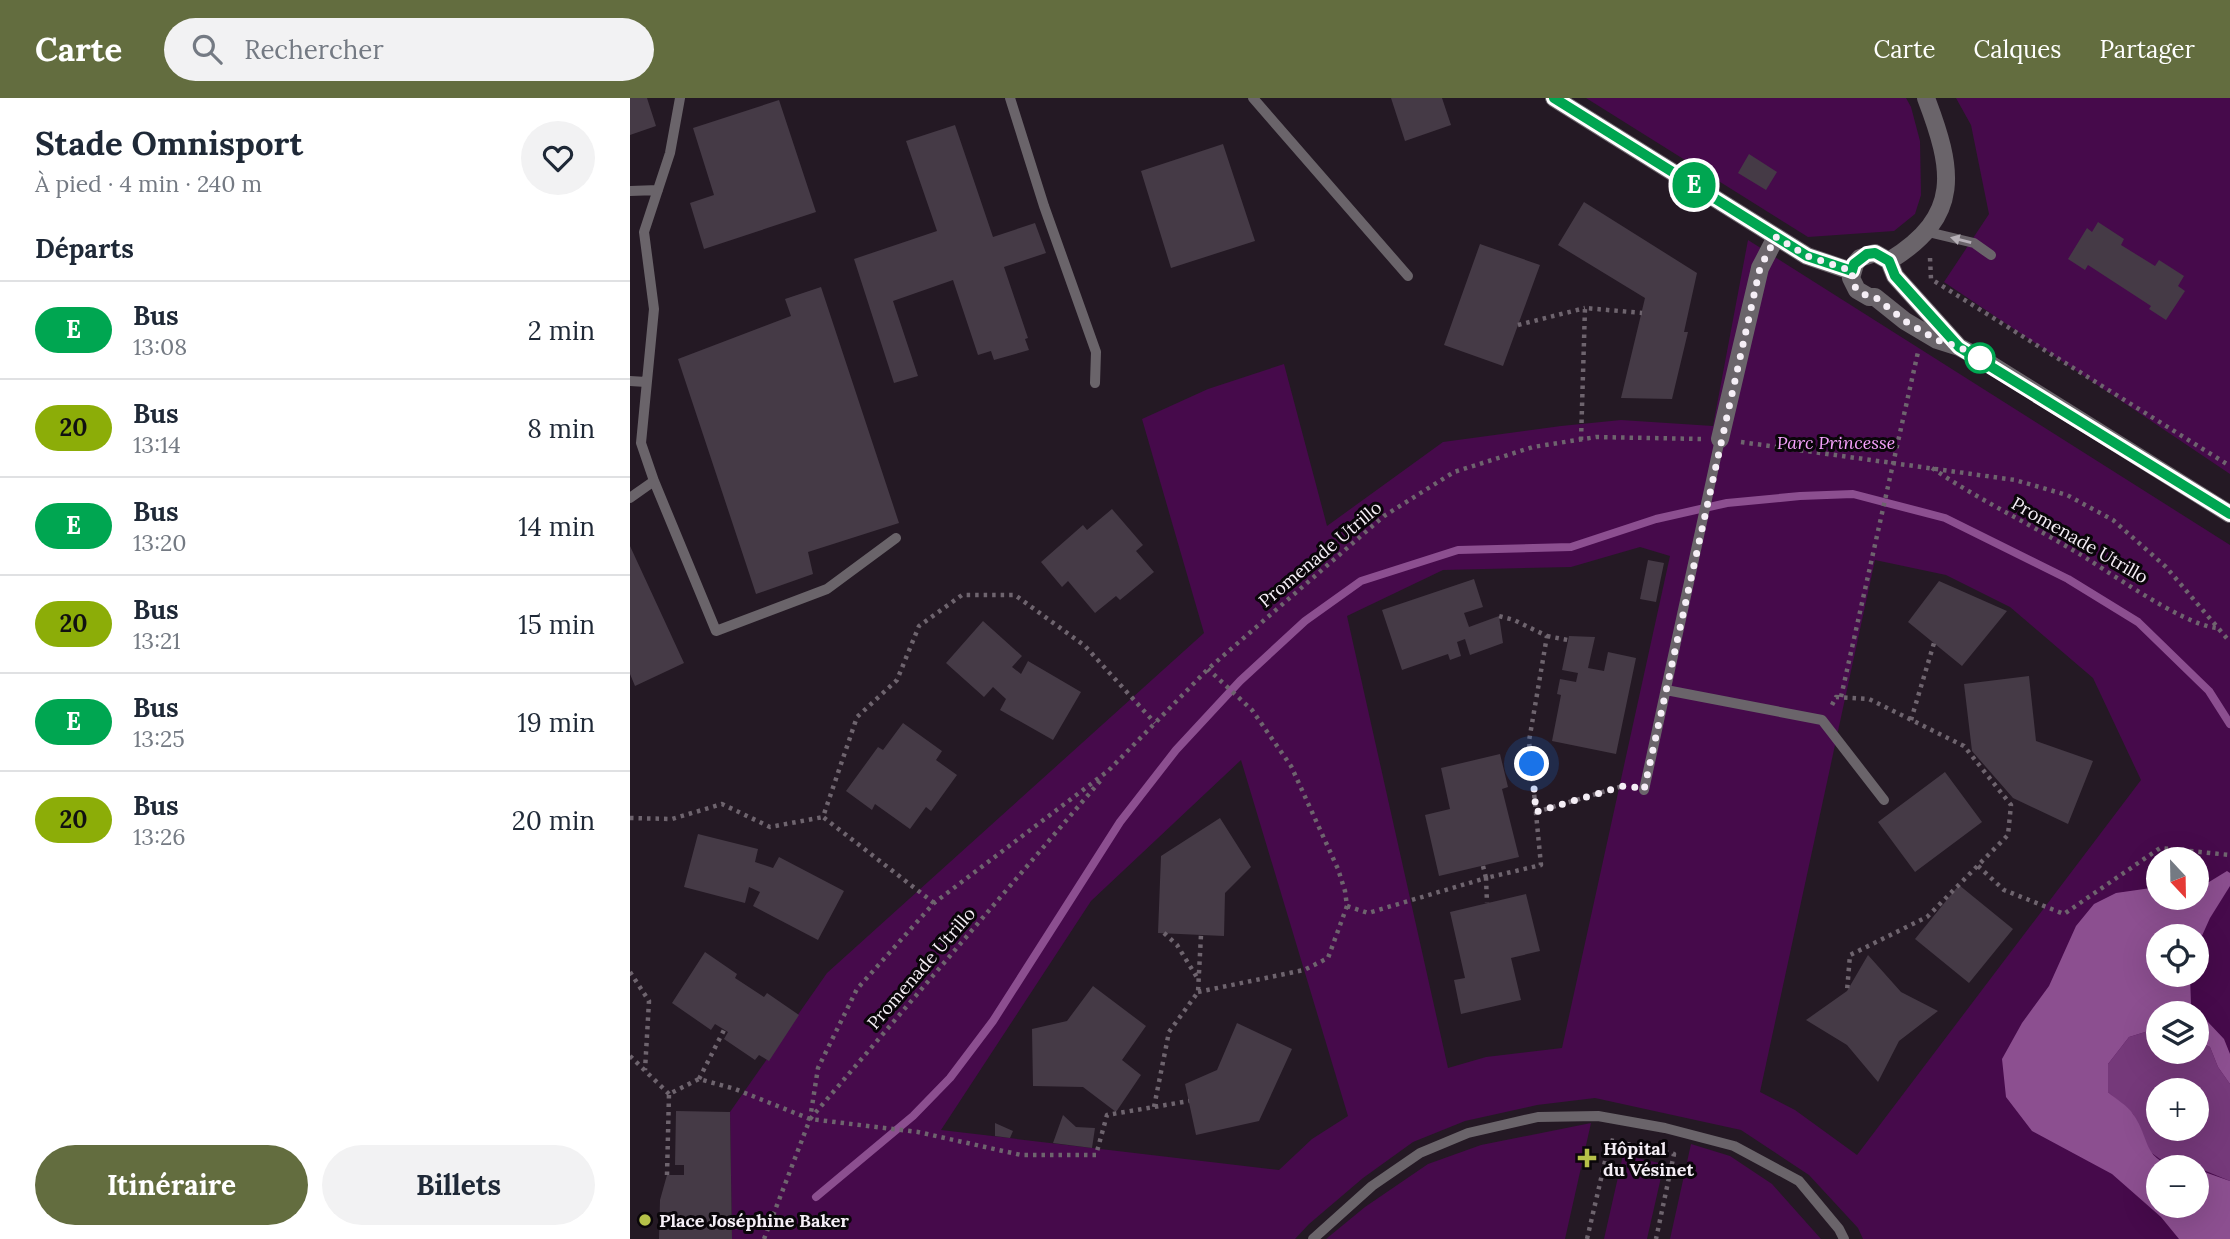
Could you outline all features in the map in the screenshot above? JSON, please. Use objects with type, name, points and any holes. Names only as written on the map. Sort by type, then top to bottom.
[{"type":"street","points":[[1554,98],[1807,256],[1852,271]]},
{"type":"street","points":[[1926,98],[1943,148],[1947,183],[1942,204],[1928,232],[1892,268],[1889,290],[1869,297],[1853,285],[1854,264],[1867,254],[1875,253],[1892,268],[1959,347]]},
{"type":"street","points":[[1720,439],[1760,268],[1776,237]]},
{"type":"street","points":[[1875,297],[1905,321],[1937,340],[1959,347],[2230,514]]},
{"type":"lane","points":[[680,98],[670,153],[644,232],[654,309],[641,443],[716,631],[827,589],[896,538]]},
{"type":"lane","points":[[1010,98],[1044,206],[1096,352],[1095,383]]},
{"type":"lane","points":[[1253,98],[1408,276]]},
{"type":"lane","points":[[630,191],[658,190]]},
{"type":"lane","points":[[1928,232],[1973,243],[1991,255]]},
{"type":"lane","points":[[630,381],[646,382]]},
{"type":"lane","points":[[1644,790],[1720,439]]},
{"type":"lane","points":[[630,498],[654,481]]},
{"type":"lane","points":[[1666,690],[1822,720],[1884,800]]},
{"type":"lane","points":[[1313,1239],[1320,1230],[1381,1179],[1420,1153],[1468,1133],[1538,1117],[1598,1116],[1651,1125],[1734,1146],[1799,1181],[1839,1229],[1844,1239]]},
{"type":"path","points":[[1928,232],[1931,279],[2230,466]]},
{"type":"path","points":[[1581,440],[1585,308]]},
{"type":"path","points":[[1518,325],[1585,308],[1642,313]]},
{"type":"path","points":[[1841,697],[1920,341]]},
{"type":"path","name":"Promenade Utrillo","points":[[810,1119],[1108,771],[1208,669],[1384,516],[1454,472],[1533,447],[1596,438],[1720,439],[2015,480],[2067,495],[2113,520],[2166,567],[2230,642]]},
{"type":"path","name":"Promenade Utrillo","points":[[1931,467],[1968,492],[2069,547],[2165,606],[2204,626],[2218,628]]},
{"type":"path","points":[[823,817],[857,716],[897,680],[919,626],[962,595],[1015,595],[1085,646],[1156,724]]},
{"type":"path","points":[[1499,616],[1547,636],[1568,640]]},
{"type":"path","points":[[1347,906],[1368,913],[1486,878],[1541,865],[1529,741],[1547,636]]},
{"type":"path","points":[[1911,720],[1934,643]]},
{"type":"path","points":[[1198,992],[1304,970],[1328,958],[1347,906],[1338,869],[1290,766],[1252,710],[1208,669]]},
{"type":"path","points":[[1822,720],[1836,697],[1869,699],[1964,746],[2011,805],[2008,835],[1927,917],[1850,955],[1847,991]]},
{"type":"path","name":"Promenade Utrillo","points":[[764,1239],[810,1119],[818,1068],[857,989],[934,904],[1108,771]]},
{"type":"path","points":[[1536,812],[1627,785],[1644,790]]},
{"type":"path","points":[[630,818],[672,819],[722,804],[770,827],[823,817],[934,904]]},
{"type":"path","points":[[1978,866],[2004,890],[2064,914],[2160,848],[2230,855]]},
{"type":"path","points":[[1483,866],[1487,903]]},
{"type":"path","points":[[1164,933],[1177,945],[1198,980]]},
{"type":"path","points":[[1154,1107],[1169,1032],[1198,992],[1201,935]]},
{"type":"path","points":[[630,972],[649,1001],[645,1070]]},
{"type":"path","points":[[669,1094],[699,1079],[724,1030]]},
{"type":"path","points":[[630,1056],[669,1094],[667,1175]]},
{"type":"path","points":[[699,1079],[735,1089],[810,1119],[918,1132],[1021,1154],[1096,1154],[1107,1115],[1189,1101]]},
{"type":"path","points":[[1646,1148],[1651,1125]]},
{"type":"path","points":[[1587,1239],[1609,1140],[1674,1154],[1656,1239]]},
{"type":"green space","points":[[1586,98],[1906,98],[1920,141],[1921,195],[1915,214],[1894,231],[1808,237]]},
{"type":"green space","points":[[1956,98],[2230,98],[2230,474],[1944,282],[1989,214],[1971,125]]},
{"type":"green space","name":"Parc Princesse","points":[[1748,240],[2230,545],[2230,1239],[1863,1239],[1858,1228],[1809,1175],[1741,1130],[1595,1098],[1537,1105],[1465,1121],[1413,1142],[1363,1178],[1295,1239],[732,1239],[730,1112],[827,973],[1204,633],[1142,419],[1208,389],[1284,364],[1327,526],[1443,442],[1621,420],[1713,426]],"holes":[[[1640,547],[1670,556],[1562,1048],[1486,1057],[1448,1068],[1347,616],[1443,570],[1571,567]],[[1875,560],[1946,575],[2010,607],[2093,678],[2141,780],[1857,1155],[1795,1110],[1760,1092]],[[1241,760],[1348,1116],[1312,1139],[1279,1170],[941,1130],[1091,901]]]},
{"type":"green space","points":[[1591,1123],[1565,1239],[1326,1239],[1365,1207],[1428,1164],[1481,1145]]},
{"type":"green space","points":[[1691,1144],[1730,1156],[1772,1184],[1821,1239],[1670,1239]]},
{"type":"green space","points":[[1623,1155],[1664,1164],[1647,1239],[1604,1239]]},
{"type":"shaded area","points":[[2227,871],[2230,873],[2230,886],[2207,924],[2146,924],[2146,987],[2190,987],[2191,1001],[2146,1001],[2146,1032],[2129,1037],[2108,1064],[2108,1092],[2133,1114],[2154,1155],[2146,1155],[2146,1204],[2112,1174],[2032,1131],[2006,1097],[2002,1059],[2022,1023],[2049,986],[2076,926],[2094,904],[2116,893],[2146,889],[2146,910],[2209,910],[2209,882]]},
{"type":"shaded area","points":[[2209,1023],[2224,1039],[2230,1054],[2230,1084],[2218,1067],[2210,1047]]},
{"type":"shaded area","points":[[2146,1032],[2146,1064],[2209,1064],[2210,1047],[2218,1067],[2230,1084],[2230,1181],[2209,1172],[2209,1155],[2154,1155],[2149,1151],[2133,1114],[2108,1092],[2108,1064],[2129,1037]]},
{"type":"shaded area","points":[[2209,1174],[2230,1181],[2230,1239],[2179,1239],[2162,1218],[2209,1218]]},
{"type":"building","points":[[630,98],[647,98],[656,126],[630,135]]},
{"type":"building","points":[[1391,98],[1442,98],[1451,125],[1405,141]]},
{"type":"building","points":[[779,100],[816,212],[704,249],[690,203],[714,195],[693,128]]},
{"type":"building","points":[[955,125],[993,237],[1035,223],[1046,253],[1004,267],[1028,338],[1025,339],[1029,350],[994,360],[991,351],[978,355],[953,280],[893,301],[918,376],[894,383],[854,259],[937,231],[906,141]]},
{"type":"building","points":[[1223,144],[1255,241],[1171,268],[1141,171]]},
{"type":"building","points":[[1749,154],[1777,172],[1766,190],[1738,173]]},
{"type":"building","points":[[1584,202],[1697,273],[1684,332],[1688,332],[1672,399],[1621,398],[1645,298],[1558,245]]},
{"type":"building","points":[[2098,222],[2124,239],[2121,245],[2155,266],[2159,260],[2184,276],[2178,286],[2185,291],[2166,320],[2149,309],[2151,306],[2088,265],[2085,270],[2068,259],[2087,228],[2092,232]]},
{"type":"building","points":[[1480,244],[1540,265],[1503,366],[1444,345]]},
{"type":"building","points":[[821,287],[899,523],[808,552],[813,574],[756,594],[678,359],[791,316],[785,299]]},
{"type":"building","points":[[1112,509],[1143,545],[1136,551],[1154,572],[1120,600],[1116,596],[1095,613],[1068,581],[1062,587],[1041,562],[1083,525],[1087,530]]},
{"type":"building","points":[[630,546],[684,663],[635,686],[630,674]]},
{"type":"building","points":[[1648,560],[1664,563],[1656,602],[1640,599]]},
{"type":"building","points":[[1474,579],[1483,607],[1464,613],[1469,627],[1499,616],[1503,643],[1470,655],[1465,639],[1457,642],[1461,656],[1450,660],[1448,654],[1402,670],[1382,610]]},
{"type":"building","points":[[1939,581],[2007,611],[1962,666],[1908,622]]},
{"type":"building","points":[[983,621],[1022,656],[1012,667],[1021,674],[1028,661],[1081,692],[1053,740],[1000,710],[1006,699],[993,687],[984,697],[946,663]]},
{"type":"building","points":[[1569,636],[1595,637],[1588,668],[1604,671],[1608,652],[1636,658],[1616,754],[1552,741],[1561,695],[1557,694],[1560,679],[1576,682],[1578,673],[1562,670]]},
{"type":"building","points":[[2029,676],[2036,741],[2093,761],[2068,824],[2013,798],[1972,751],[1964,684]]},
{"type":"building","points":[[903,723],[942,751],[936,760],[957,775],[931,811],[926,807],[910,829],[875,804],[872,810],[846,791],[878,747],[883,750]]},
{"type":"building","points":[[1500,754],[1508,787],[1502,789],[1519,857],[1439,876],[1425,815],[1450,809],[1441,768]]},
{"type":"building","points":[[1945,772],[1982,822],[1915,872],[1878,822]]},
{"type":"building","points":[[1220,818],[1251,867],[1225,893],[1224,936],[1158,933],[1161,856]]},
{"type":"building","points":[[698,834],[758,849],[755,862],[773,868],[779,857],[844,891],[818,940],[753,906],[760,892],[749,887],[745,903],[684,887]]},
{"type":"building","points":[[1959,885],[2013,929],[1969,983],[1915,939]]},
{"type":"building","points":[[1526,894],[1540,951],[1511,958],[1521,1000],[1461,1014],[1454,980],[1465,978],[1450,912]]},
{"type":"building","points":[[705,952],[737,974],[735,978],[764,997],[767,993],[799,1015],[769,1061],[759,1055],[755,1060],[724,1039],[728,1032],[715,1024],[711,1030],[672,1003]]},
{"type":"building","points":[[1868,955],[1901,992],[1938,1011],[1899,1041],[1878,1082],[1847,1045],[1806,1020],[1847,991]]},
{"type":"building","points":[[1093,986],[1146,1026],[1122,1060],[1141,1075],[1116,1112],[1083,1087],[1033,1086],[1032,1029],[1067,1021]]},
{"type":"building","points":[[1237,1023],[1292,1049],[1259,1121],[1196,1135],[1185,1084],[1217,1070]]},
{"type":"building","points":[[676,1111],[730,1112],[732,1239],[659,1239],[660,1200],[667,1175],[684,1175],[684,1165],[675,1165]]},
{"type":"building","points":[[1063,1115],[1076,1127],[1095,1128],[1092,1148],[1053,1143]]},
{"type":"building","points":[[995,1123],[1013,1131],[1010,1138],[995,1136]]},
{"type":"waterway","points":[[816,1197],[913,1116],[950,1078],[993,1021],[1120,822],[1176,750],[1240,681],[1305,621],[1361,581],[1458,550],[1571,547],[1656,519],[1727,503],[1853,494],[1945,518],[2068,579],[2138,622],[2209,691],[2230,724]]},
{"type":"bus line","name":"E","points":[[1554,98],[1807,256],[1852,271],[1854,264],[1867,254],[1883,256],[1894,268],[1895,276],[1959,347],[2230,514]]},
{"type":"place","name":"Hôpital du Vésinet","points":[[1587,1158]]},
{"type":"place","name":"Place Joséphine Baker","points":[[645,1220]]},
{"type":"route","points":[[1532,764],[1536,812],[1627,785],[1644,790],[1760,268],[1776,237],[1807,256],[1852,271],[1853,285],[1862,294],[1875,297],[1905,321],[1937,340],[1980,358]]}]
